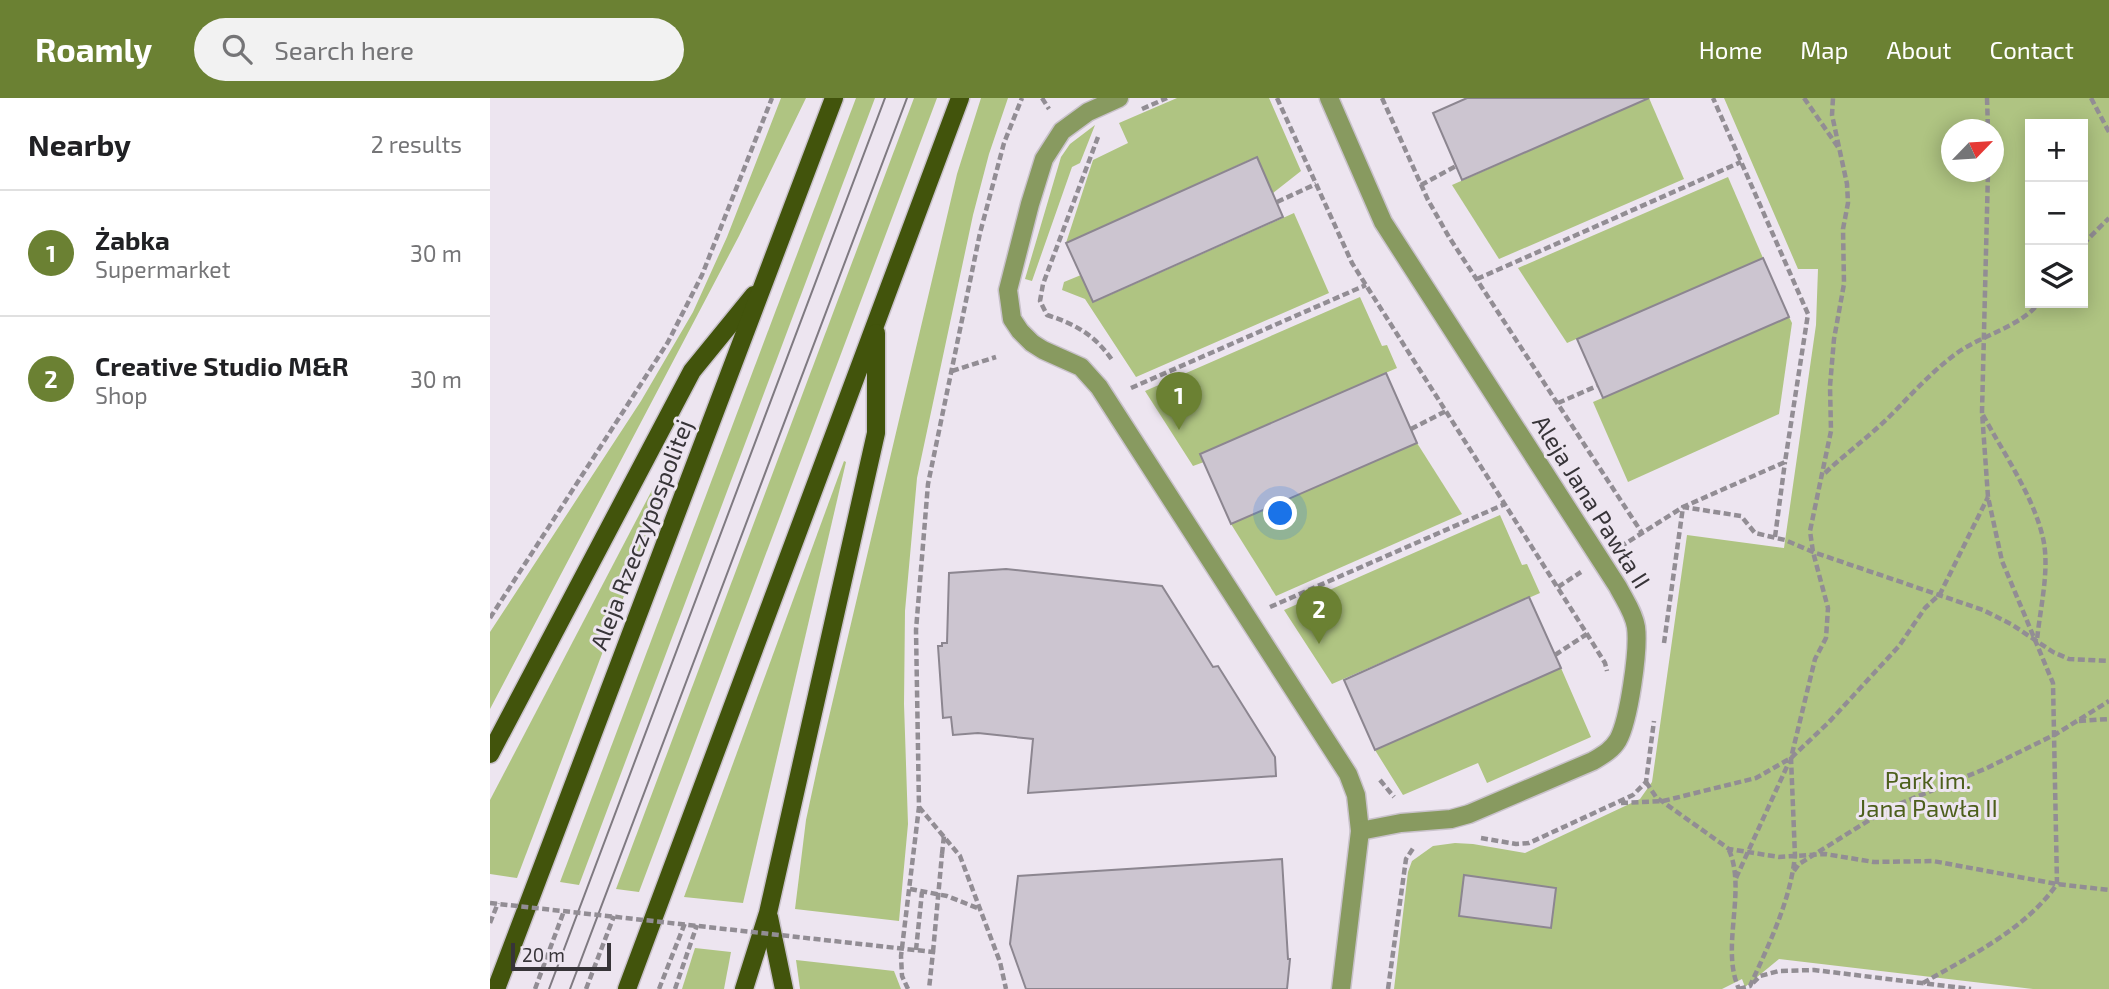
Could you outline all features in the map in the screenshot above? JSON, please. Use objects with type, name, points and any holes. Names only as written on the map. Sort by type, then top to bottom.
[{"type":"main road","name":"Aleja Rzeczypospolitej","points":[[496,989],[834,98]]},
{"type":"main road","points":[[627,989],[960,98]]},
{"type":"main road","points":[[490,754],[692,371],[765,281]]},
{"type":"main road","points":[[744,989],[768,913],[876,433],[877,319]]},
{"type":"main road","points":[[768,913],[784,989]]},
{"type":"street","points":[[1119,98],[1088,112],[1062,131],[1044,159],[1009,280],[1008,304],[1012,319],[1032,343],[1081,367],[1099,387],[1348,774],[1356,795],[1360,831],[1341,989]]},
{"type":"street","name":"Aleja Jana Pawła II","points":[[1329,98],[1383,222],[1618,587],[1636,625],[1626,718],[1617,741],[1608,752],[1593,761],[1469,814],[1451,819],[1401,823],[1360,831]]},
{"type":"path","points":[[490,618],[668,342],[702,275],[772,98]]},
{"type":"path","points":[[908,989],[901,965],[919,807],[916,630],[928,484],[980,233],[1004,144],[1022,98]]},
{"type":"path","points":[[1277,98],[1341,242],[1605,663],[1609,681]]},
{"type":"path","points":[[1382,98],[1421,185],[1449,237],[1642,533],[1683,507],[1785,462]]},
{"type":"path","points":[[1713,98],[1808,314],[1775,537]]},
{"type":"path","points":[[1804,98],[1840,150]]},
{"type":"path","points":[[1736,878],[1791,758],[1815,660],[1826,638],[1828,608],[1810,531],[1831,431],[1830,386],[1834,339],[1844,284],[1843,229],[1848,203],[1847,184],[1832,115],[1833,98]]},
{"type":"path","points":[[1987,98],[1988,119]]},
{"type":"path","points":[[2091,98],[2109,132]]},
{"type":"path","points":[[1105,127],[1098,136],[1043,284],[1040,301],[1047,315],[1079,327],[1095,338],[1113,361]]},
{"type":"path","points":[[1477,279],[1741,162]]},
{"type":"path","points":[[1421,185],[1456,166]]},
{"type":"path","points":[[1923,983],[2027,918],[2045,901],[2057,884],[2053,682],[2002,561],[1989,497],[1982,412],[1988,182]]},
{"type":"path","points":[[1277,202],[1316,184]]},
{"type":"path","points":[[2088,239],[2109,218]]},
{"type":"path","points":[[1131,388],[1366,285]]},
{"type":"path","points":[[1823,474],[1888,418],[1920,382],[1958,352],[2035,308]]},
{"type":"path","points":[[952,371],[996,357]]},
{"type":"path","points":[[1125,379],[1139,399]]},
{"type":"path","points":[[1558,403],[1597,386]]},
{"type":"path","points":[[1411,429],[1446,411]]},
{"type":"path","points":[[1982,412],[2029,500],[2044,544],[2045,567],[2037,641]]},
{"type":"path","points":[[1616,803],[1663,802],[1756,778],[1791,758],[1847,703],[1899,646],[1925,608],[1940,594],[1989,497]]},
{"type":"path","points":[[1281,602],[1505,505]]},
{"type":"path","points":[[1683,507],[1741,516],[1755,533],[1775,537],[1983,610],[2069,659],[2109,661]]},
{"type":"path","points":[[1265,594],[1280,618]]},
{"type":"path","points":[[1555,655],[1587,634]]},
{"type":"path","points":[[1794,871],[1799,864],[1887,809],[1987,768],[2056,734],[2109,701]]},
{"type":"path","points":[[2076,722],[2109,719]]},
{"type":"path","points":[[1749,987],[1781,916],[1794,871],[1791,758]]},
{"type":"path","points":[[1374,771],[1384,788],[1397,800]]},
{"type":"path","points":[[1646,782],[1656,797],[1729,849],[1779,857],[1825,854],[1874,862],[1933,861],[2057,884],[2109,890]]},
{"type":"path","points":[[919,807],[960,856],[1000,962],[1006,989]]},
{"type":"path","points":[[929,989],[944,836]]},
{"type":"path","points":[[1729,849],[1736,878],[1733,956],[1735,982],[1739,989],[1749,987],[1760,976],[1779,971],[1814,970],[1971,989]]},
{"type":"path","points":[[909,889],[947,896],[980,909]]},
{"type":"path","points":[[916,950],[922,892]]},
{"type":"path","points":[[490,902],[933,952]]},
{"type":"path","points":[[490,923],[498,903]]},
{"type":"path","points":[[535,989],[564,911]]},
{"type":"path","points":[[586,989],[614,916]]},
{"type":"path","points":[[660,989],[685,923]]},
{"type":"path","points":[[675,989],[697,925]]},
{"type":"green space","points":[[781,98],[806,98],[739,236],[490,709],[490,632],[641,401],[693,312],[727,237]]},
{"type":"green space","points":[[856,98],[875,98],[579,885],[560,882]]},
{"type":"green space","points":[[914,98],[937,98],[639,892],[616,889]]},
{"type":"green space","points":[[981,98],[1008,98],[989,154],[973,215],[917,478],[905,611],[904,704],[908,824],[899,921],[795,909],[806,820],[820,755],[957,174]]},
{"type":"green space","points":[[1177,98],[1269,98],[1301,171],[1273,193],[1256,157],[1066,243],[1093,160],[1128,143],[1119,123]]},
{"type":"green space","points":[[1649,98],[1684,179],[1499,259],[1452,185]]},
{"type":"green space","name":"Park im. Jana Pawła II","points":[[1724,98],[2109,98],[2109,989],[2033,989],[1779,959],[1745,987],[1742,979],[1722,989],[1394,989],[1408,872],[1412,861],[1433,846],[1455,843],[1525,853],[1640,799],[1652,782],[1687,535],[1784,548],[1816,325],[1818,269],[1798,269]]},
{"type":"green space","points":[[1095,125],[1080,163],[1072,167],[1032,281],[1025,279],[1061,157],[1070,144]]},
{"type":"green space","points":[[1728,177],[1763,258],[1567,343],[1518,268]]},
{"type":"green space","points":[[1294,213],[1329,293],[1136,377],[1085,299],[1062,290],[1064,282],[1081,275],[1094,302]]},
{"type":"green space","points":[[1360,297],[1382,346],[1387,345],[1397,368],[1201,454],[1204,462],[1193,466],[1145,391]]},
{"type":"green space","points":[[1789,317],[1792,323],[1779,414],[1628,482],[1593,402]]},
{"type":"green space","points":[[685,427],[688,427],[517,878],[490,874],[490,800]]},
{"type":"green space","points":[[1417,443],[1462,514],[1276,596],[1231,524]]},
{"type":"green space","points":[[844,461],[846,462],[743,903],[684,897]]},
{"type":"green space","points":[[1500,515],[1522,565],[1527,564],[1540,593],[1332,684],[1284,610]]},
{"type":"green space","points":[[1561,668],[1591,737],[1487,783],[1478,763],[1403,795],[1375,750]]},
{"type":"green space","points":[[695,948],[731,952],[724,989],[682,989]]},
{"type":"green space","points":[[796,960],[894,971],[901,989],[800,989]]},
{"type":"building","points":[[1467,98],[1649,98],[1462,180],[1433,113]]},
{"type":"building","points":[[1257,157],[1283,217],[1093,302],[1066,243]]},
{"type":"building","points":[[1763,258],[1789,317],[1603,398],[1577,339]]},
{"type":"building","points":[[1386,373],[1417,443],[1231,524],[1200,454]]},
{"type":"building","points":[[1006,569],[1162,586],[1213,667],[1218,666],[1275,757],[1276,776],[1028,793],[1033,739],[978,733],[953,735],[951,717],[943,718],[938,646],[947,643],[949,573]]},
{"type":"building","points":[[1529,597],[1561,668],[1375,750],[1344,680]]},
{"type":"building","points":[[1282,859],[1290,959],[1287,989],[1026,989],[1010,944],[1018,876]]},
{"type":"building","points":[[1464,875],[1556,888],[1551,928],[1459,916]]},
{"type":"tram line","points":[[549,989],[885,98]]},
{"type":"tram line","points":[[570,989],[907,98]]},
{"type":"place","name":"Żabka","points":[[1179,430]]},
{"type":"place","name":"Creative Studio M&R","points":[[1319,644]]}]
